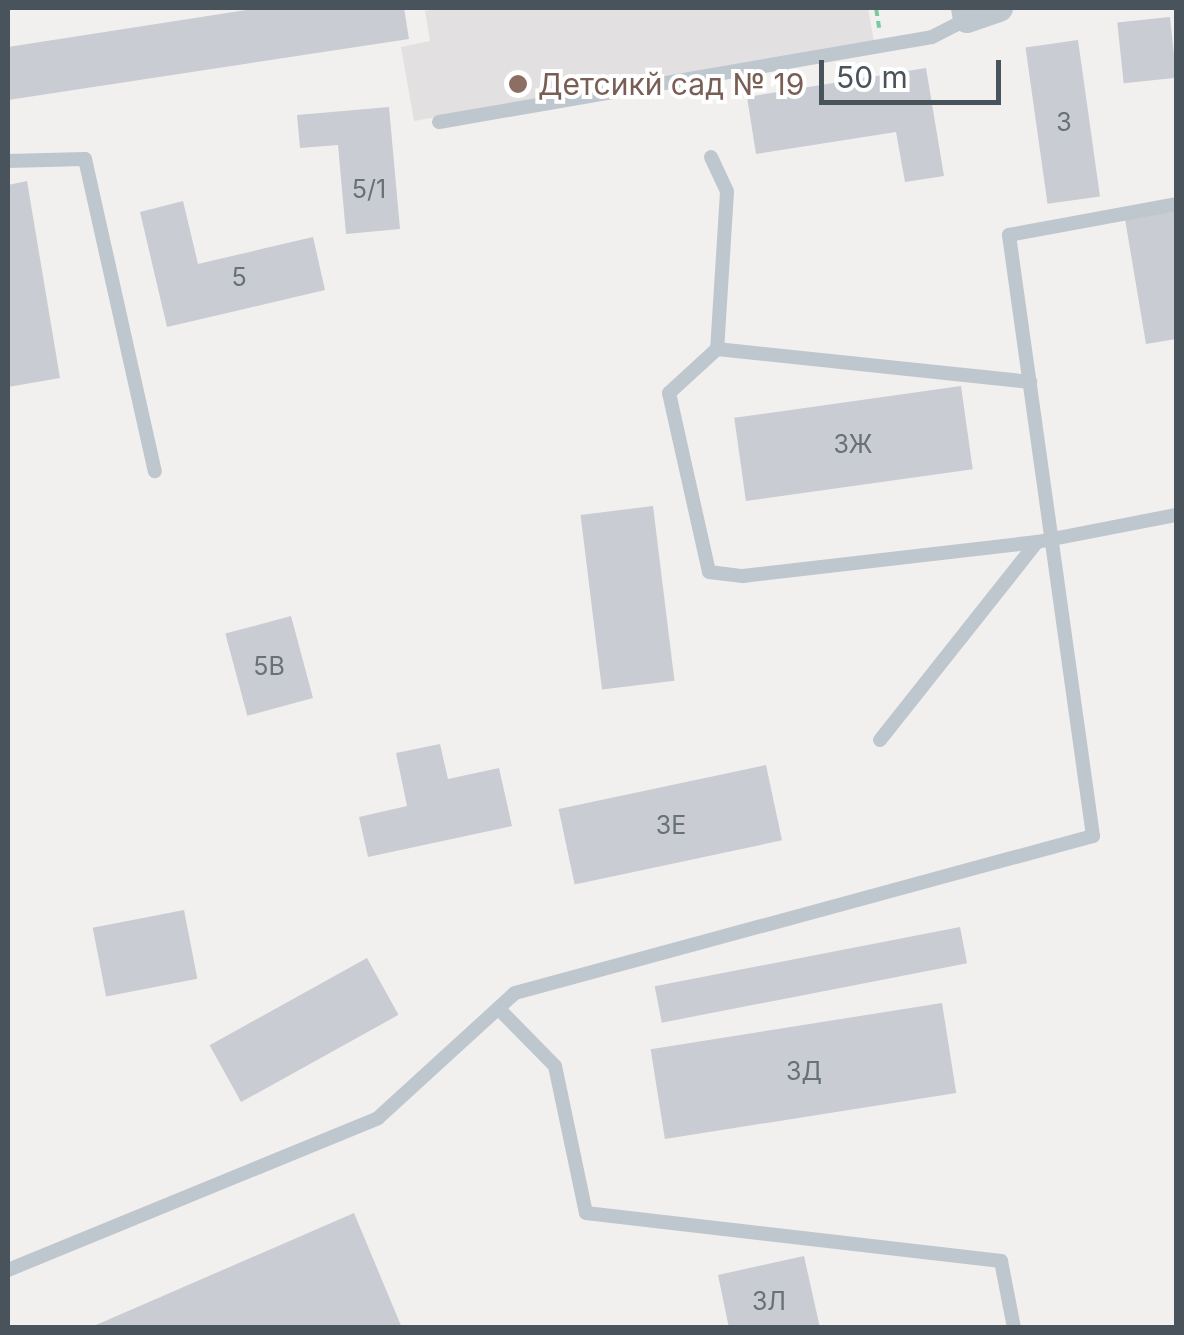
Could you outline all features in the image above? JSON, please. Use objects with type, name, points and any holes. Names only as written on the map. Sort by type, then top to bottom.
[{"type":"street","points":[[966,13],[999,8]]},
{"type":"lane","points":[[439,122],[932,37],[966,13]]},
{"type":"lane","points":[[711,158],[727,192],[717,349],[669,393],[709,572],[743,576],[1044,541],[1176,515]]},
{"type":"lane","points":[[8,161],[85,159],[155,471]]},
{"type":"lane","points":[[8,1270],[378,1118],[515,994],[1093,836],[1044,541],[1030,382],[1008,235],[1176,204]]},
{"type":"lane","points":[[717,349],[1030,382]]},
{"type":"lane","points":[[880,740],[1044,541]]},
{"type":"lane","points":[[499,1008],[554,1066],[586,1213],[1001,1261],[1014,1328]]},
{"type":"shaded area","name":"Детсикй сад № 19","points":[[868,8],[874,42],[414,121],[401,47],[430,41],[425,11]]},
{"type":"building","points":[[259,8],[404,8],[409,39],[8,100],[8,47]]},
{"type":"building","points":[[1170,17],[1176,78],[1124,83],[1117,23]]},
{"type":"building","points":[[1078,40],[1100,196],[1048,204],[1026,47]]},
{"type":"building","points":[[926,68],[944,176],[905,182],[896,132],[756,154],[747,97]]},
{"type":"building","points":[[389,107],[400,229],[346,234],[338,145],[300,148],[297,115]]},
{"type":"building","points":[[27,181],[60,378],[8,387],[8,185]]},
{"type":"building","points":[[183,201],[198,264],[313,237],[325,290],[167,327],[140,212]]},
{"type":"building","points":[[1176,210],[1176,339],[1146,344],[1125,219]]},
{"type":"building","points":[[961,386],[973,469],[746,501],[734,418]]},
{"type":"building","points":[[653,506],[674,681],[602,690],[581,515]]},
{"type":"building","points":[[291,616],[313,698],[247,716],[225,634]]},
{"type":"building","points":[[440,744],[448,779],[499,768],[512,826],[368,857],[359,817],[407,806],[396,753]]},
{"type":"building","points":[[766,765],[782,840],[575,884],[559,809]]},
{"type":"building","points":[[184,910],[197,979],[106,996],[93,928]]},
{"type":"building","points":[[960,927],[967,963],[662,1023],[655,986]]},
{"type":"building","points":[[367,958],[399,1015],[241,1102],[210,1045]]},
{"type":"building","points":[[942,1003],[956,1093],[665,1139],[651,1049]]},
{"type":"building","points":[[354,1213],[402,1328],[89,1328]]},
{"type":"building","points":[[804,1256],[820,1328],[729,1328],[718,1275]]},
{"type":"place","name":"Детсикй сад № 19","points":[[518,84]]}]
